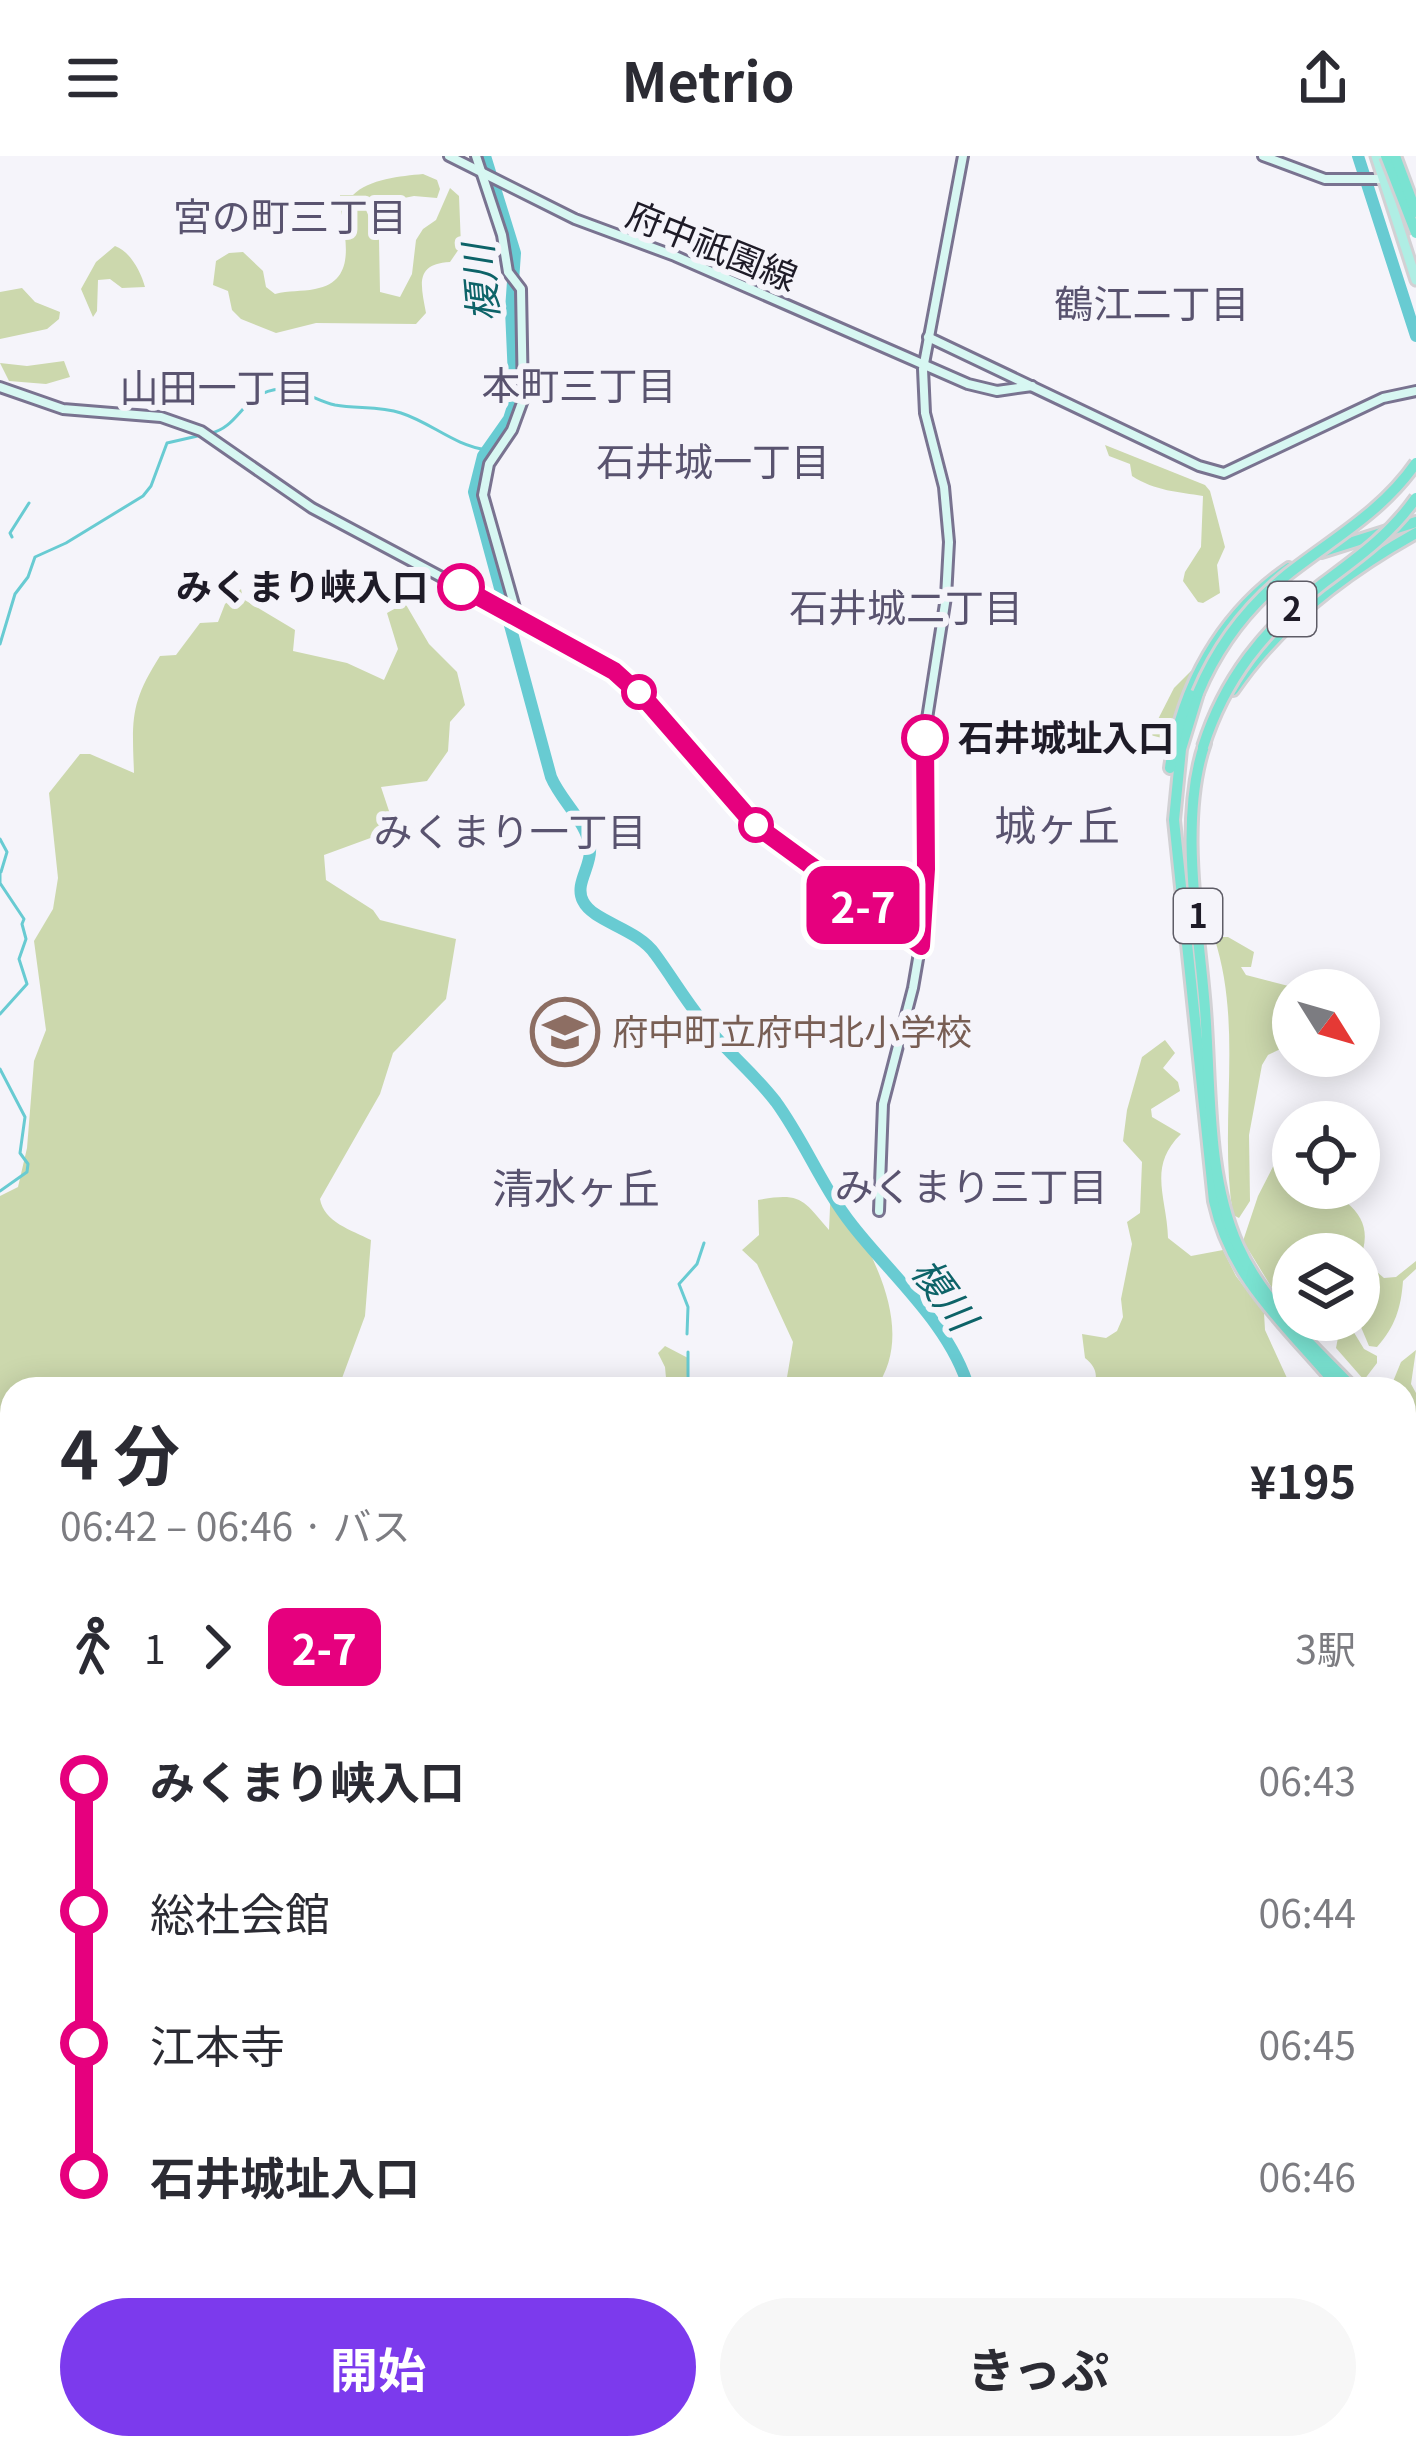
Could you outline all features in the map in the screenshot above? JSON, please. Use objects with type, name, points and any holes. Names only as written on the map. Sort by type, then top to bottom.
[{"type":"highway","points":[[1390,156],[1416,212]]},
{"type":"highway","points":[[1390,156],[1416,228]]},
{"type":"highway","points":[[1385,178],[1411,156]]},
{"type":"highway","name":"2","points":[[1190,980],[1174,802],[1181,749],[1198,693],[1217,653],[1254,604],[1372,513],[1416,463]]},
{"type":"highway","name":"2","points":[[1202,751],[1223,694],[1261,640],[1309,595],[1378,544],[1416,498]]},
{"type":"highway","points":[[1190,980],[1168,796],[1174,745],[1198,674],[1238,613],[1276,577],[1319,553],[1416,522]]},
{"type":"highway","points":[[1202,751],[1225,702],[1278,634],[1314,603],[1416,533]]},
{"type":"highway","name":"1","points":[[1202,751],[1194,802],[1194,854],[1222,1215]]},
{"type":"highway","name":"1","points":[[1190,980],[1222,1215],[1237,1266],[1272,1308]]},
{"type":"highway","name":"1","points":[[1300,1341],[1330,1377]]},
{"type":"highway","name":"1","points":[[1305,1341],[1342,1377]]},
{"type":"main road","points":[[1376,156],[1416,280]]},
{"type":"main road","points":[[1390,156],[1385,178],[1416,228]]},
{"type":"street","name":"府中祇園線","points":[[449,156],[575,219],[675,256],[968,384],[997,391],[1032,386]]},
{"type":"street","points":[[476,156],[486,174],[508,272],[521,289],[523,400],[512,430],[489,464],[483,495],[511,614]]},
{"type":"street","points":[[879,1211],[883,1104],[921,946],[925,738],[949,560],[946,505],[925,413],[924,363],[963,156]]},
{"type":"street","points":[[1263,156],[1314,177],[1348,182],[1385,178]]},
{"type":"street","name":"府中祇園線","points":[[928,337],[1199,466],[1224,473],[1383,398],[1415,391]]},
{"type":"street","points":[[0,387],[63,409],[143,415],[189,425],[312,508],[590,656],[626,680],[754,824],[921,946]]},
{"type":"green space","points":[[423,174],[437,180],[437,198],[414,196],[369,205],[366,210],[379,240],[380,292],[400,297],[412,274],[416,240],[436,220],[450,188],[459,196],[461,246],[450,262],[425,272],[426,313],[416,324],[316,323],[276,333],[241,319],[232,310],[228,291],[213,285],[216,261],[243,252],[263,271],[266,287],[275,294],[330,284],[340,275],[346,250],[340,195],[353,195],[386,179]]},
{"type":"green space","points":[[115,246],[134,263],[145,287],[122,288],[110,279],[98,280],[93,317],[81,289],[96,262]]},
{"type":"green space","points":[[22,288],[35,302],[60,312],[59,319],[47,329],[0,339],[0,292]]},
{"type":"green space","points":[[64,361],[70,377],[46,384],[9,381],[0,363],[27,366]]},
{"type":"green space","points":[[1105,445],[1210,491],[1225,547],[1217,565],[1220,593],[1198,602],[1183,581],[1201,547],[1203,496],[1141,481],[1132,476],[1130,464],[1109,456]]},
{"type":"green space","points":[[241,589],[243,599],[295,630],[293,651],[347,663],[384,680],[398,649],[387,613],[405,603],[429,644],[457,672],[465,705],[450,722],[448,751],[427,781],[381,787],[395,829],[324,855],[326,880],[373,910],[380,920],[456,939],[446,999],[393,1053],[380,1094],[320,1199],[333,1219],[371,1240],[365,1316],[342,1377],[0,1377],[0,1196],[18,1187],[27,1148],[34,1061],[46,1030],[34,941],[53,909],[58,878],[49,793],[80,754],[134,773],[135,712],[150,672],[160,656],[176,655],[200,623],[218,622],[225,604]]},
{"type":"green space","points":[[1191,671],[1170,740],[1150,735],[1174,688]]},
{"type":"green space","points":[[1214,937],[1228,937],[1254,952],[1251,967],[1241,967],[1246,975],[1272,982],[1272,1053],[1262,1065],[1249,1135],[1250,1201],[1239,1218],[1233,1215],[1229,1180],[1229,1040],[1223,971]]},
{"type":"green space","points":[[1165,1040],[1175,1053],[1163,1068],[1178,1082],[1180,1091],[1151,1109],[1152,1117],[1181,1134],[1164,1158],[1162,1171],[1168,1238],[1191,1256],[1223,1250],[1264,1313],[1265,1330],[1287,1377],[1096,1377],[1085,1358],[1082,1334],[1106,1338],[1117,1331],[1123,1317],[1121,1299],[1132,1244],[1127,1222],[1140,1213],[1142,1162],[1123,1141],[1142,1057]]},
{"type":"green space","points":[[1272,1169],[1272,1209],[1352,1209],[1364,1233],[1272,1233],[1272,1288],[1243,1241]]},
{"type":"green space","points":[[831,1185],[883,1284],[892,1339],[882,1377],[787,1377],[793,1342],[757,1264],[742,1250],[759,1235],[758,1200],[793,1198],[829,1230]]},
{"type":"green space","points":[[1416,1261],[1416,1269],[1403,1281],[1393,1324],[1377,1347],[1369,1346],[1367,1341],[1380,1341],[1380,1275],[1396,1277]]},
{"type":"green space","points":[[1337,1341],[1359,1341],[1377,1356],[1377,1363],[1361,1377],[1336,1348]]},
{"type":"green space","points":[[665,1346],[688,1358],[687,1377],[666,1377],[658,1353]]},
{"type":"green space","points":[[1416,1350],[1412,1377],[1395,1377],[1401,1362]]},
{"type":"waterway","name":"榎川","points":[[485,156],[515,253],[511,310],[515,400],[509,419],[483,456],[474,492],[551,777],[588,838],[583,901],[647,945],[706,1025],[776,1102],[842,1211],[935,1323],[964,1377]]},
{"type":"waterway","points":[[1358,156],[1416,336]]},
{"type":"waterway","points":[[211,433],[229,424],[258,396],[288,389],[335,405],[401,413],[487,450]]},
{"type":"waterway","points":[[0,644],[15,594],[35,557],[143,496],[167,443],[202,435]]},
{"type":"waterway","points":[[12,537],[29,503]]},
{"type":"waterway","points":[[0,839],[7,852],[1,872]]},
{"type":"waterway","points":[[0,874],[0,883],[24,919],[26,939],[19,959],[27,984],[0,1014]]},
{"type":"waterway","points":[[0,1069],[25,1117],[20,1153],[28,1164],[27,1172],[0,1191]]},
{"type":"waterway","points":[[687,1334],[688,1307],[679,1284],[697,1264],[704,1243]]},
{"type":"waterway","points":[[688,1352],[688,1377]]},
{"type":"bus line","name":"2-7","points":[[461,587],[614,671],[636,689],[754,824],[921,946],[925,738]]},
{"type":"place","name":"みくまり峡入口","points":[[461,587]]},
{"type":"place","name":"石井城址入口","points":[[925,738]]},
{"type":"place","name":"府中町立府中北小学校","points":[[565,1032]]},
{"type":"district","name":"宮の町三丁目","points":[[290,217]]},
{"type":"district","name":"鶴江二丁目","points":[[1152,304]]},
{"type":"district","name":"本町三丁目","points":[[579,386]]},
{"type":"district","name":"山田一丁目","points":[[217,388]]},
{"type":"district","name":"石井城一丁目","points":[[713,462]]},
{"type":"district","name":"石井城二丁目","points":[[906,608]]},
{"type":"district","name":"城ヶ丘","points":[[1057,826]]},
{"type":"district","name":"みくまり一丁目","points":[[510,832]]},
{"type":"district","name":"みくまり三丁目","points":[[971,1187]]},
{"type":"district","name":"清水ヶ丘","points":[[576,1189]]}]
